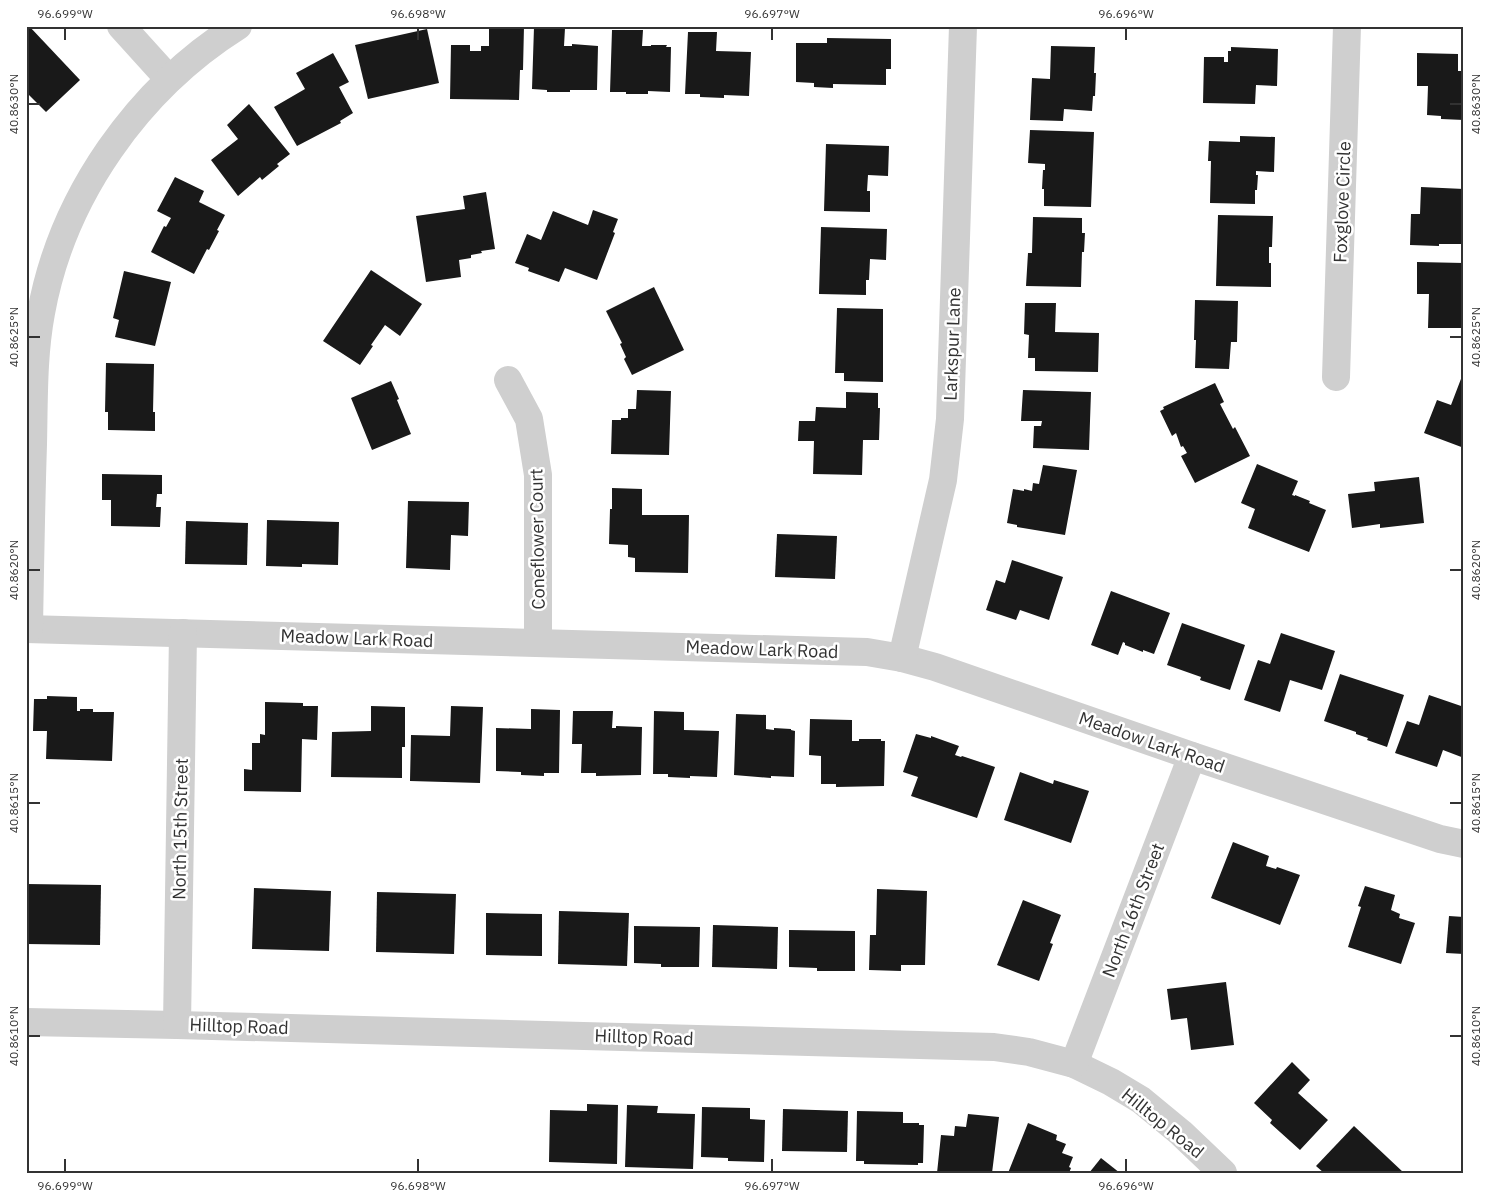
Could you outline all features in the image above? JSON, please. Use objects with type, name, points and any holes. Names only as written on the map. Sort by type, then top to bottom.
[{"type":"street","points":[[121,26],[169,79]]},
{"type":"street","points":[[28,629],[34,310],[70,218],[94,173],[125,128],[169,79],[213,42],[238,26]]},
{"type":"street","name":"Larkspur Lane","points":[[902,658],[943,480],[950,420],[962,26]]},
{"type":"street","name":"Foxglove Circle","points":[[1336,377],[1347,26]]},
{"type":"street","name":"Coneflower Court","points":[[508,380],[529,419],[538,475],[538,643]]},
{"type":"street","name":"Meadow Lark Road","points":[[28,629],[867,652],[902,658],[935,667],[1431,836],[1464,844]]},
{"type":"street","name":"North 15th Street","points":[[177,1025],[183,634]]},
{"type":"street","name":"North 16th Street","points":[[1074,1064],[1192,756]]},
{"type":"street","name":"Hilltop Road","points":[[26,1022],[994,1047],[1029,1052],[1074,1064],[1111,1082],[1141,1100],[1181,1133],[1223,1173]]},
{"type":"building","points":[[26,26],[29,26],[80,80],[46,112],[26,92]]},
{"type":"building","points":[[489,26],[524,26],[523,70],[520,70],[519,100],[450,99],[451,45],[470,45],[470,51],[481,51],[481,46],[489,46]]},
{"type":"building","points":[[534,27],[565,28],[564,46],[572,46],[572,44],[598,46],[597,90],[547,92],[547,90],[532,89]]},
{"type":"building","points":[[427,29],[439,83],[368,99],[355,45]]},
{"type":"building","points":[[612,30],[643,30],[642,46],[667,45],[666,47],[671,47],[670,92],[648,91],[648,94],[626,94],[626,92],[610,92]]},
{"type":"building","points":[[688,32],[717,32],[716,51],[751,52],[749,96],[724,95],[724,98],[700,97],[700,94],[685,94]]},
{"type":"building","points":[[827,38],[891,39],[891,69],[886,69],[886,85],[833,84],[833,88],[814,87],[814,83],[796,82],[796,43],[827,43]]},
{"type":"building","points":[[1051,46],[1095,47],[1095,96],[1093,96],[1092,111],[1064,109],[1063,121],[1030,120],[1032,78],[1050,79]]},
{"type":"building","points":[[1231,47],[1278,49],[1277,86],[1256,85],[1255,104],[1203,103],[1204,57],[1224,57],[1224,62],[1228,62],[1228,51],[1231,51]]},
{"type":"building","points":[[333,53],[349,82],[339,87],[353,113],[340,121],[341,123],[297,146],[274,107],[305,89],[296,73]]},
{"type":"building","points":[[1417,53],[1458,54],[1458,71],[1464,71],[1464,120],[1441,119],[1441,116],[1427,115],[1428,86],[1417,86]]},
{"type":"building","points":[[249,104],[290,154],[277,164],[279,166],[262,180],[260,177],[238,196],[211,160],[238,139],[227,125]]},
{"type":"building","points":[[1030,130],[1094,132],[1091,207],[1044,206],[1044,189],[1042,189],[1045,164],[1028,163]]},
{"type":"building","points":[[1240,136],[1275,137],[1274,172],[1256,171],[1256,175],[1258,175],[1255,204],[1210,203],[1211,161],[1208,161],[1209,141],[1240,142]]},
{"type":"building","points":[[826,144],[889,146],[888,176],[868,175],[867,191],[870,191],[870,212],[824,211]]},
{"type":"building","points":[[175,177],[204,191],[199,202],[225,215],[217,230],[219,231],[194,274],[151,252],[164,226],[166,227],[171,218],[157,211]]},
{"type":"building","points":[[1421,187],[1464,189],[1464,244],[1439,244],[1439,246],[1410,245],[1411,214],[1420,214]]},
{"type":"building","points":[[486,192],[495,249],[481,251],[482,253],[471,255],[471,258],[459,260],[461,277],[426,282],[416,216],[465,209],[463,196]]},
{"type":"building","points":[[593,210],[618,219],[613,232],[615,233],[597,280],[565,268],[559,282],[528,271],[529,268],[515,263],[527,234],[541,240],[553,211],[588,225]]},
{"type":"building","points":[[1218,215],[1273,216],[1272,247],[1269,247],[1271,287],[1216,286]]},
{"type":"building","points":[[1033,217],[1082,218],[1082,233],[1085,233],[1084,252],[1082,252],[1081,287],[1026,286],[1028,253],[1032,253]]},
{"type":"building","points":[[821,227],[887,229],[886,260],[870,259],[869,280],[866,280],[866,295],[819,294]]},
{"type":"building","points":[[1417,262],[1464,263],[1464,328],[1428,328],[1429,294],[1417,294]]},
{"type":"building","points":[[371,270],[422,304],[400,336],[385,325],[360,365],[323,341]]},
{"type":"building","points":[[124,271],[171,282],[155,346],[115,337],[119,320],[113,318]]},
{"type":"building","points":[[654,287],[684,350],[632,375],[624,359],[626,357],[620,344],[622,343],[606,311]]},
{"type":"building","points":[[1195,300],[1238,301],[1237,342],[1231,342],[1229,369],[1195,368]]},
{"type":"building","points":[[1025,303],[1056,303],[1055,332],[1099,333],[1098,372],[1035,371],[1035,358],[1028,358],[1029,335],[1024,334]]},
{"type":"building","points":[[837,308],[883,309],[883,382],[844,381],[844,373],[835,373]]},
{"type":"building","points":[[106,363],[154,364],[153,412],[155,412],[155,431],[108,430],[108,412],[105,412]]},
{"type":"building","points":[[1464,371],[1464,448],[1424,433],[1437,400],[1451,405]]},
{"type":"building","points":[[391,381],[411,434],[372,450],[351,398]]},
{"type":"building","points":[[1215,383],[1224,402],[1220,404],[1250,456],[1195,483],[1181,456],[1187,453],[1183,446],[1181,447],[1176,433],[1172,436],[1160,411],[1164,409],[1163,407]]},
{"type":"building","points":[[637,390],[671,391],[669,455],[611,454],[612,420],[628,418],[628,409],[636,409]]},
{"type":"building","points":[[1023,390],[1091,392],[1089,450],[1033,448],[1034,426],[1041,426],[1042,421],[1021,421]]},
{"type":"building","points":[[846,392],[878,393],[878,408],[880,408],[879,440],[863,440],[862,475],[813,474],[814,441],[798,441],[799,421],[815,421],[816,407],[846,408]]},
{"type":"building","points":[[1257,464],[1298,481],[1292,495],[1310,501],[1309,503],[1326,510],[1309,552],[1248,528],[1255,509],[1241,503]]},
{"type":"building","points":[[1043,465],[1077,470],[1065,535],[1017,527],[1017,525],[1007,523],[1013,489],[1032,491],[1033,483],[1039,484]]},
{"type":"building","points":[[102,474],[162,475],[162,494],[157,494],[156,507],[161,507],[160,527],[111,526],[111,500],[102,500]]},
{"type":"building","points":[[1419,477],[1424,523],[1380,528],[1380,524],[1352,528],[1348,494],[1375,491],[1374,482]]},
{"type":"building","points":[[612,488],[642,489],[642,515],[689,515],[688,573],[635,572],[635,558],[628,557],[628,545],[609,544]]},
{"type":"building","points":[[408,501],[469,502],[468,536],[451,535],[450,570],[406,568]]},
{"type":"building","points":[[267,520],[339,522],[338,565],[266,566]]},
{"type":"building","points":[[186,521],[248,523],[247,565],[185,564]]},
{"type":"building","points":[[777,534],[837,536],[835,579],[775,577]]},
{"type":"building","points":[[1012,560],[1063,577],[1049,620],[1020,610],[1016,620],[986,610],[996,580],[1005,583]]},
{"type":"building","points":[[1111,591],[1170,613],[1154,654],[1143,650],[1143,652],[1125,645],[1123,642],[1118,655],[1091,645]]},
{"type":"building","points":[[1182,623],[1245,645],[1230,690],[1200,680],[1201,677],[1167,665]]},
{"type":"building","points":[[1281,633],[1335,651],[1322,690],[1290,680],[1280,712],[1244,700],[1258,660],[1270,664]]},
{"type":"building","points":[[1340,674],[1404,695],[1387,747],[1367,740],[1368,738],[1356,734],[1356,732],[1324,721]]},
{"type":"building","points":[[1429,695],[1464,707],[1464,758],[1443,750],[1437,767],[1395,753],[1407,721],[1419,725]]},
{"type":"building","points":[[47,696],[77,697],[77,711],[80,711],[80,709],[93,709],[93,712],[114,712],[112,761],[46,759],[47,731],[33,731],[34,699],[47,699]]},
{"type":"building","points":[[265,702],[303,703],[303,706],[318,706],[317,740],[302,739],[301,792],[244,791],[244,769],[252,770],[252,743],[260,743],[260,734],[265,735]]},
{"type":"building","points":[[371,706],[405,707],[405,747],[402,747],[402,778],[331,777],[332,732],[371,731]]},
{"type":"building","points":[[451,706],[483,707],[480,783],[410,781],[411,735],[450,736]]},
{"type":"building","points":[[531,709],[560,710],[559,773],[544,773],[544,776],[521,775],[521,772],[496,771],[496,728],[531,729]]},
{"type":"building","points":[[573,711],[613,711],[612,728],[616,728],[616,726],[642,727],[641,775],[596,776],[596,773],[581,773],[582,744],[572,744]]},
{"type":"building","points":[[654,711],[684,712],[684,730],[719,731],[717,777],[668,777],[668,774],[653,774]]},
{"type":"building","points":[[736,714],[766,715],[766,729],[791,729],[795,731],[794,777],[771,776],[771,778],[734,775]]},
{"type":"building","points":[[810,719],[852,720],[852,741],[859,741],[859,739],[881,739],[881,741],[885,741],[884,786],[836,787],[836,784],[821,784],[821,756],[809,755]]},
{"type":"building","points":[[916,734],[931,738],[931,736],[959,746],[955,755],[995,767],[977,818],[911,796],[918,777],[903,772]]},
{"type":"building","points":[[1020,772],[1053,784],[1054,780],[1089,791],[1071,843],[1004,820]]},
{"type":"building","points":[[1233,842],[1269,856],[1266,866],[1276,869],[1277,867],[1300,875],[1280,925],[1211,898]]},
{"type":"building","points":[[26,884],[101,885],[100,945],[26,944]]},
{"type":"building","points":[[1365,886],[1395,895],[1391,910],[1400,914],[1399,918],[1415,923],[1401,964],[1348,947],[1361,907],[1358,906]]},
{"type":"building","points":[[254,888],[331,891],[329,951],[252,949]]},
{"type":"building","points":[[877,889],[927,891],[925,965],[901,965],[901,971],[869,970],[870,935],[876,935]]},
{"type":"building","points":[[377,892],[456,894],[454,954],[376,952]]},
{"type":"building","points":[[1023,900],[1061,915],[1050,943],[1053,944],[1039,981],[997,965]]},
{"type":"building","points":[[559,911],[629,913],[627,966],[558,964]]},
{"type":"building","points":[[486,913],[542,914],[542,956],[486,955]]},
{"type":"building","points":[[1449,916],[1464,917],[1464,954],[1446,953]]},
{"type":"building","points":[[713,925],[778,927],[777,969],[712,967]]},
{"type":"building","points":[[634,926],[700,927],[699,967],[661,967],[661,964],[634,963]]},
{"type":"building","points":[[789,930],[855,931],[855,971],[817,971],[817,968],[789,967]]},
{"type":"building","points":[[1226,982],[1234,1045],[1191,1050],[1187,1018],[1171,1020],[1167,989]]},
{"type":"building","points":[[1292,1062],[1310,1080],[1298,1093],[1328,1120],[1300,1150],[1270,1123],[1272,1120],[1254,1103]]},
{"type":"building","points":[[587,1104],[618,1105],[617,1164],[549,1162],[550,1110],[587,1111]]},
{"type":"building","points":[[627,1105],[658,1106],[657,1113],[695,1114],[693,1169],[625,1167]]},
{"type":"building","points":[[702,1107],[750,1108],[750,1119],[765,1120],[764,1162],[728,1161],[728,1158],[701,1157]]},
{"type":"building","points":[[783,1109],[848,1111],[847,1152],[782,1151]]},
{"type":"building","points":[[857,1111],[903,1112],[903,1123],[919,1123],[919,1125],[924,1125],[923,1163],[918,1163],[918,1165],[864,1164],[864,1161],[856,1161]]},
{"type":"building","points":[[968,1114],[999,1117],[992,1173],[937,1173],[941,1135],[954,1136],[955,1126],[966,1127]]},
{"type":"building","points":[[1028,1123],[1057,1135],[1056,1140],[1066,1144],[1062,1153],[1073,1157],[1069,1173],[1008,1173]]},
{"type":"building","points":[[1354,1126],[1404,1173],[1324,1173],[1316,1166]]},
{"type":"building","points":[[1101,1158],[1120,1173],[1089,1173]]}]
